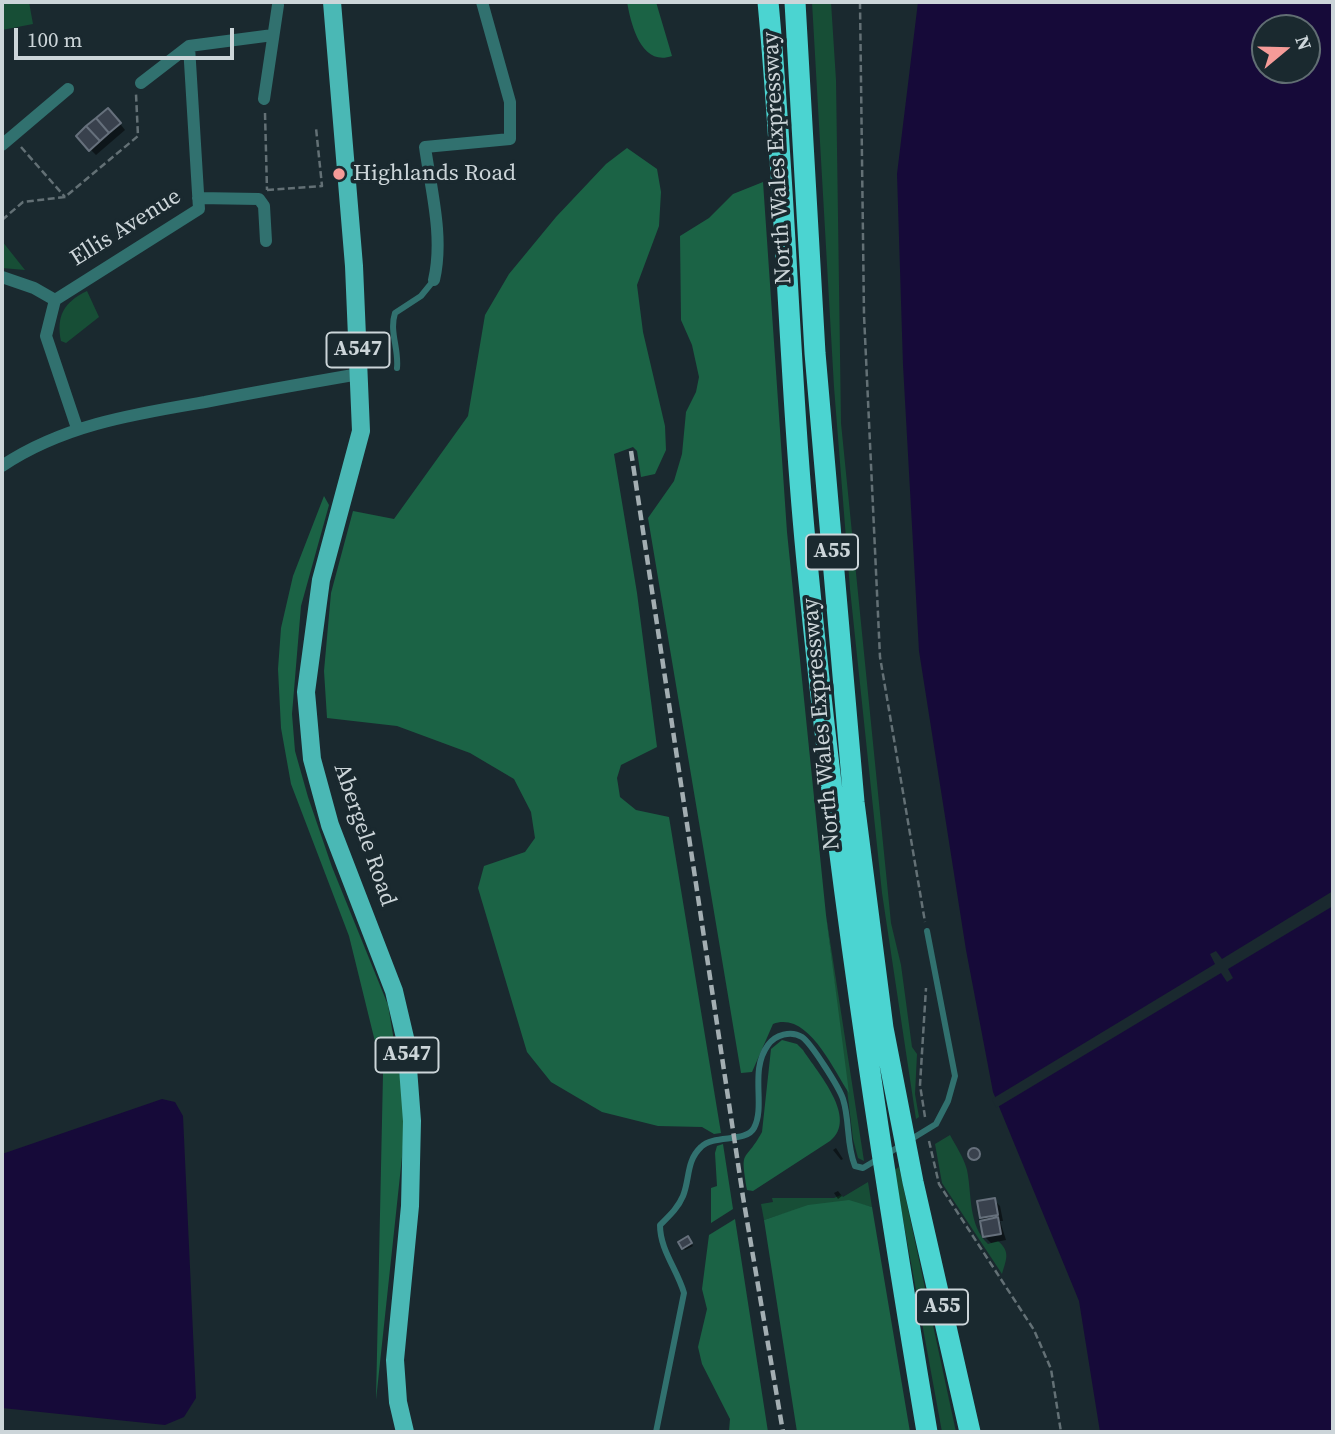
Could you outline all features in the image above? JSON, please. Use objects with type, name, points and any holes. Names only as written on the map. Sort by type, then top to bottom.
[{"type":"highway","name":"North Wales Expressway","points":[[768,2],[807,568],[834,822],[874,1113],[927,1432]]},
{"type":"highway","name":"North Wales Expressway","points":[[796,4],[815,353],[854,803],[883,1028],[913,1182],[970,1432]]},
{"type":"main road","name":"Abergele Road","points":[[332,2],[354,266],[360,430],[321,580],[306,692],[312,758],[330,825],[394,992],[406,1042],[412,1121],[410,1206],[395,1360],[398,1402],[405,1432]]},
{"type":"street","points":[[434,280],[437,245],[425,147],[510,139],[510,102],[482,2]]},
{"type":"street","points":[[264,99],[278,5]]},
{"type":"street","points":[[141,83],[189,46],[273,35]]},
{"type":"street","name":"Ellis Avenue","points":[[55,300],[199,209],[189,46]]},
{"type":"street","points":[[7,141],[68,89]]},
{"type":"street","points":[[198,198],[263,194],[266,241]]},
{"type":"street","points":[[2,277],[34,288],[55,300],[46,336],[77,428]]},
{"type":"street","points":[[2,466],[26,450],[77,428],[138,413],[359,374]]},
{"type":"lane","points":[[397,368],[397,349],[390,328],[395,313],[421,296],[434,280]]},
{"type":"lane","points":[[656,1432],[684,1293],[677,1271],[660,1242],[660,1225],[684,1195],[686,1174],[694,1155],[709,1141],[747,1134],[754,1129],[758,1113],[756,1083],[767,1046],[777,1036],[789,1033],[802,1037],[810,1047],[842,1096],[848,1150],[855,1167],[863,1168],[936,1124],[948,1101],[955,1076],[927,931]]},
{"type":"path","points":[[860,2],[864,315],[880,657],[927,931]]},
{"type":"path","points":[[2,220],[23,202],[65,197],[138,136],[136,92],[141,83]]},
{"type":"path","points":[[264,99],[263,194],[322,186],[322,162],[316,128]]},
{"type":"path","points":[[7,141],[65,197]]},
{"type":"path","points":[[921,1090],[926,988]]},
{"type":"path","points":[[933,1169],[939,1184],[1034,1330],[1051,1369],[1062,1432]]},
{"type":"green space","points":[[2,2],[29,2],[33,24],[2,30]]},
{"type":"green space","points":[[627,2],[656,2],[672,56],[661,58],[645,50],[635,32]]},
{"type":"green space","points":[[812,2],[831,2],[836,80],[841,423],[891,923],[901,965],[912,1047],[917,1054],[915,1094],[919,1117],[916,1119],[882,893],[850,589],[834,387]]},
{"type":"green space","points":[[627,148],[657,169],[661,192],[659,226],[637,285],[643,332],[665,426],[666,450],[655,474],[641,477],[637,451],[633,447],[614,454],[637,593],[657,747],[621,765],[617,778],[620,797],[636,810],[669,817],[721,1133],[714,1134],[702,1127],[658,1126],[602,1112],[551,1082],[527,1052],[478,888],[484,866],[525,852],[535,838],[531,812],[514,779],[470,753],[397,726],[327,718],[324,671],[331,593],[353,511],[394,519],[468,416],[485,315],[509,274],[556,217],[606,164]]},
{"type":"green space","points":[[763,182],[787,532],[826,915],[849,1093],[818,1044],[797,1026],[786,1022],[773,1024],[752,1072],[741,1073],[648,518],[674,481],[682,454],[686,412],[696,392],[699,377],[692,345],[681,320],[680,236],[709,218],[733,194]]},
{"type":"green space","points":[[2,241],[25,270],[2,268]]},
{"type":"green space","points":[[87,291],[99,317],[66,343],[61,341],[61,317],[67,305]]},
{"type":"green space","points":[[324,496],[329,505],[301,606],[292,714],[295,751],[332,867],[388,1005],[401,1083],[405,1129],[376,1400],[383,1074],[349,936],[291,784],[281,728],[278,669],[281,628],[293,576]]},
{"type":"green space","points":[[826,915],[864,1161],[858,1158],[853,1139]]},
{"type":"green space","points":[[782,1040],[797,1044],[803,1050],[833,1095],[840,1120],[838,1131],[830,1141],[753,1191],[747,1190],[744,1161],[762,1132],[771,1049]]},
{"type":"green space","points":[[950,1135],[967,1170],[977,1228],[988,1244],[998,1241],[1005,1249],[1002,1274],[942,1183],[935,1144]]},
{"type":"green space","points":[[723,1144],[733,1209],[711,1223],[711,1188],[717,1186],[715,1153],[717,1146]]},
{"type":"green space","points":[[899,1167],[956,1432],[942,1432],[894,1170]]},
{"type":"green space","points":[[868,1182],[872,1207],[831,1203],[764,1220],[761,1204],[773,1202],[772,1198],[843,1197]]},
{"type":"green space","points":[[849,1200],[872,1207],[910,1432],[797,1432],[764,1220],[808,1205]]},
{"type":"green space","points":[[735,1219],[768,1432],[729,1432],[730,1419],[702,1364],[698,1347],[707,1309],[702,1289],[709,1235]]},
{"type":"shaded area","points":[[918,2],[1333,2],[1333,1432],[1100,1432],[1079,1301],[993,1092],[966,950],[919,651],[903,365],[897,174]]},
{"type":"shaded area","points":[[162,1099],[175,1102],[183,1116],[196,1398],[184,1417],[165,1425],[2,1408],[2,1154]]},
{"type":"pier","points":[[1333,891],[1333,906],[1228,969],[1233,978],[1227,982],[1221,973],[996,1108],[992,1099],[1215,964],[1210,954],[1216,951],[1222,959]]},
{"type":"building","points":[[108,108],[121,123],[109,133],[96,118]]},
{"type":"building","points":[[96,118],[109,133],[100,141],[86,126]]},
{"type":"building","points":[[86,126],[100,141],[89,151],[76,136]]},
{"type":"building","points":[[974,1148],[980,1154],[974,1160],[968,1154]]},
{"type":"building","points":[[995,1198],[998,1215],[980,1218],[977,1201]]},
{"type":"building","points":[[998,1217],[1001,1234],[983,1237],[980,1221]]},
{"type":"building","points":[[688,1236],[692,1243],[682,1249],[678,1242]]},
{"type":"railway","points":[[631,451],[743,1197],[783,1432]]},
{"type":"place","name":"Highlands Road","points":[[339,174]]}]
